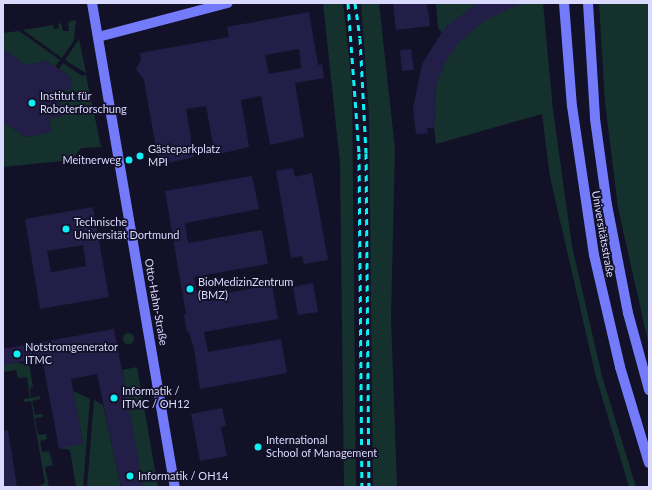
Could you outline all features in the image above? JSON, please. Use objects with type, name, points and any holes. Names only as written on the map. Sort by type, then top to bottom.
[{"type":"street","name":"Otto-Hahn-Straße","points":[[92,3],[175,487]]},
{"type":"street","points":[[98,36],[228,3]]},
{"type":"street","name":"Universitätsstraße","points":[[564,3],[572,106],[592,247],[620,367],[649,463]]},
{"type":"street","name":"Universitätsstraße","points":[[588,3],[595,119],[607,205],[628,313],[649,390]]},
{"type":"green space","points":[[323,3],[343,3],[352,84],[356,487],[344,487],[340,163]]},
{"type":"green space","points":[[361,3],[379,3],[395,149],[391,317],[397,487],[373,487],[369,115]]},
{"type":"green space","points":[[436,3],[543,3],[553,110],[572,246],[602,376],[636,487],[629,487],[596,377],[550,177],[542,114],[436,144],[434,128],[436,85],[450,40],[438,28]]},
{"type":"green space","points":[[599,3],[649,3],[649,346],[618,208],[605,102]]},
{"type":"green space","points":[[76,20],[74,40],[62,58],[23,30],[53,25],[54,29],[59,28],[58,24],[61,23],[63,31],[69,31],[68,22]]},
{"type":"green space","points":[[19,31],[60,60],[55,67],[46,61],[26,65],[3,49],[3,33]]},
{"type":"green space","points":[[79,39],[86,73],[65,60]]},
{"type":"green space","points":[[63,63],[82,76],[86,75],[101,147],[81,148],[72,160],[3,167],[3,122],[26,137],[51,132],[49,118],[62,116],[58,90],[72,88],[70,76],[59,69]]},
{"type":"green space","points":[[128,332],[132,334],[134,338],[132,342],[128,344],[124,342],[122,338],[124,334]]},
{"type":"green space","points":[[19,362],[20,364],[29,363],[33,387],[30,388],[31,398],[40,396],[40,399],[32,401],[35,415],[43,414],[43,417],[35,418],[38,435],[46,434],[47,439],[40,441],[42,452],[49,451],[53,465],[45,467],[49,487],[37,487],[45,483],[31,401],[24,402],[23,399],[30,398],[27,377],[18,378],[16,370],[3,372],[3,365]]},
{"type":"green space","points":[[137,367],[158,487],[143,487],[122,370]]},
{"type":"green space","points":[[73,391],[90,399],[83,487],[76,487],[70,450],[59,448],[83,443]]},
{"type":"green space","points":[[94,400],[103,405],[121,487],[87,487]]},
{"type":"building","points":[[393,3],[427,3],[430,26],[396,30]]},
{"type":"building","points":[[478,3],[522,3],[485,20],[458,43],[445,63],[436,85],[434,128],[427,128],[428,133],[416,134],[413,109],[422,64],[446,26]]},
{"type":"building","points":[[309,12],[318,65],[322,64],[324,78],[295,83],[304,137],[270,145],[261,96],[241,100],[249,147],[215,155],[206,106],[186,109],[194,157],[159,165],[144,80],[136,69],[141,59],[140,53],[229,37],[227,27]],"holes":[[[299,49],[301,68],[269,74],[265,55]]]},
{"type":"building","name":"Institut für Roboterforschung","points":[[3,49],[26,65],[46,61],[70,76],[72,89],[58,90],[62,116],[49,118],[51,132],[26,137],[3,122]]},
{"type":"building","points":[[411,49],[414,70],[402,71],[400,50]]},
{"type":"building","points":[[293,168],[295,177],[312,173],[328,260],[304,264],[302,256],[291,258],[276,171]]},
{"type":"building","points":[[252,176],[259,209],[185,223],[188,243],[262,230],[268,264],[194,277],[198,298],[272,285],[278,319],[204,332],[208,352],[281,339],[287,373],[200,389],[194,349],[189,332],[187,332],[184,315],[186,314],[165,191]]},
{"type":"building","points":[[93,207],[109,297],[40,309],[25,219]],"holes":[[[83,245],[86,266],[51,272],[47,251]]]},
{"type":"building","points":[[313,283],[318,312],[298,315],[293,287]]},
{"type":"building","name":"Informatik / ITMC / OH12","points":[[114,329],[143,487],[121,487],[97,374],[71,379],[83,444],[59,448],[42,358],[3,365],[3,349]]},
{"type":"building","points":[[222,408],[226,426],[221,427],[227,456],[200,461],[191,414]]},
{"type":"building","points":[[8,430],[17,487],[3,487],[3,431]]},
{"type":"railway","points":[[348,3],[359,153],[362,487]]},
{"type":"railway","points":[[355,3],[360,38],[366,153],[369,487]]},
{"type":"place","name":"Institut für Roboterforschung","points":[[32,103]]},
{"type":"place","name":"Gästeparkplatz MPI","points":[[140,156]]},
{"type":"place","name":"Meitnerweg","points":[[129,160]]},
{"type":"place","name":"Technische Universität Dortmund","points":[[66,229]]},
{"type":"place","name":"BioMedizinZentrum (BMZ)","points":[[190,289]]},
{"type":"place","name":"Notstromgenerator ITMC","points":[[17,354]]},
{"type":"place","name":"Informatik / ITMC / OH12","points":[[114,398]]},
{"type":"place","name":"International School of Management","points":[[258,447]]},
{"type":"place","name":"Informatik / OH14","points":[[130,476]]}]
